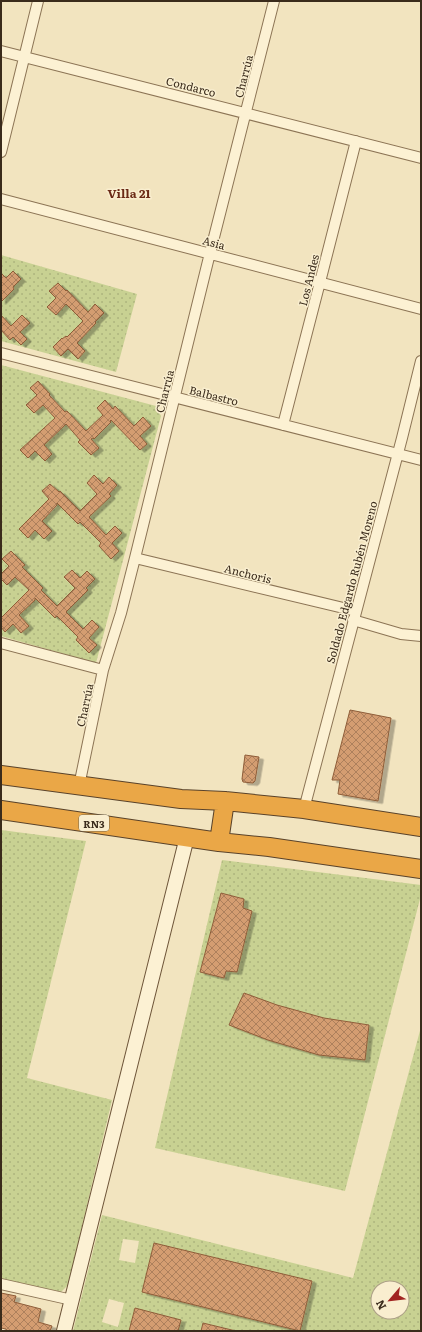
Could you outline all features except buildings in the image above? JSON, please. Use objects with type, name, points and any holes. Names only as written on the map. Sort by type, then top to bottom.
[{"type":"highway","points":[[1,775],[181,799],[226,801],[304,809],[421,827]]},
{"type":"highway","points":[[219,842],[226,801]]},
{"type":"highway","name":"RN3","points":[[1,810],[219,842],[270,847],[421,869]]},
{"type":"street","points":[[1,152],[38,1]]},
{"type":"street","name":"Charrúa","points":[[79,786],[103,670],[136,558],[210,253],[274,1]]},
{"type":"street","name":"Condarco","points":[[1,51],[246,112],[421,158]]},
{"type":"street","name":"Los Andes","points":[[283,425],[356,141]]},
{"type":"street","name":"Asia","points":[[1,199],[421,309]]},
{"type":"street","name":"Balbastro","points":[[1,353],[421,460]]},
{"type":"street","name":"Soldado Edgardo Rubén Moreno","points":[[304,809],[398,454],[421,361]]},
{"type":"street","name":"Anchoris","points":[[136,558],[354,616],[401,634],[421,636]]},
{"type":"street","points":[[1,643],[103,670]]},
{"type":"street","points":[[64,1331],[187,837]]},
{"type":"street","points":[[1,1284],[72,1300]]},
{"type":"green space","points":[[1,255],[137,294],[116,372],[1,341],[1,330],[10,340],[13,337],[21,345],[27,339],[20,332],[30,323],[22,315],[11,326],[1,315],[1,302],[14,289],[13,287],[21,279],[13,271],[6,278],[1,273]],"holes":[[[58,283],[66,291],[67,290],[88,312],[95,305],[104,313],[77,343],[85,351],[78,359],[68,349],[61,355],[53,347],[62,338],[67,337],[83,321],[66,304],[56,315],[48,307],[56,298],[49,291]]]},
{"type":"green space","points":[[1,365],[156,406],[161,416],[96,663],[1,636],[1,627],[5,632],[13,624],[21,633],[29,626],[19,615],[35,598],[55,618],[57,616],[78,637],[76,640],[89,653],[96,645],[89,638],[99,627],[92,620],[83,629],[66,612],[88,590],[86,588],[94,579],[80,578],[71,570],[64,578],[75,588],[57,606],[41,590],[43,588],[22,567],[24,565],[11,551],[2,559],[9,566],[1,574]],"holes":[[[38,381],[65,412],[67,411],[86,431],[103,415],[97,408],[105,400],[113,409],[115,407],[134,426],[143,418],[151,426],[140,436],[147,444],[140,450],[111,420],[111,423],[94,439],[91,439],[99,448],[91,455],[78,442],[80,440],[66,424],[44,445],[52,454],[45,461],[35,451],[21,450],[55,418],[43,405],[34,413],[26,405],[37,395],[30,388]],[[94,476],[103,484],[109,477],[117,485],[109,494],[111,496],[89,517],[106,535],[115,526],[122,533],[112,543],[119,551],[112,559],[99,546],[101,543],[80,522],[78,524],[57,503],[57,506],[42,521],[52,531],[44,539],[35,530],[28,537],[19,529],[49,499],[42,491],[50,484],[59,492],[60,491],[80,511],[97,494],[87,483]]]},
{"type":"green space","points":[[15,577],[29,590],[1,618],[1,579]]},
{"type":"green space","points":[[1,830],[86,841],[27,1078],[112,1100],[68,1285],[61,1292],[1,1279]]},
{"type":"green space","points":[[222,860],[421,885],[421,895],[345,1191],[155,1148]],"holes":[[[221,893],[244,899],[243,908],[252,911],[237,972],[226,971],[224,978],[200,972]],[[244,993],[277,1005],[324,1018],[369,1025],[365,1060],[319,1055],[268,1040],[229,1025]]]},
{"type":"green space","points":[[421,1027],[421,1331],[300,1331],[236,1331],[203,1323],[201,1331],[178,1331],[135,1308],[129,1331],[73,1331],[102,1215],[353,1278]],"holes":[[[123,1239],[139,1241],[135,1263],[119,1260]],[[154,1243],[312,1281],[300,1331],[142,1292]],[[109,1299],[124,1303],[118,1327],[102,1322]]]},
{"type":"district","name":"Villa 21","points":[[129,193]]}]
